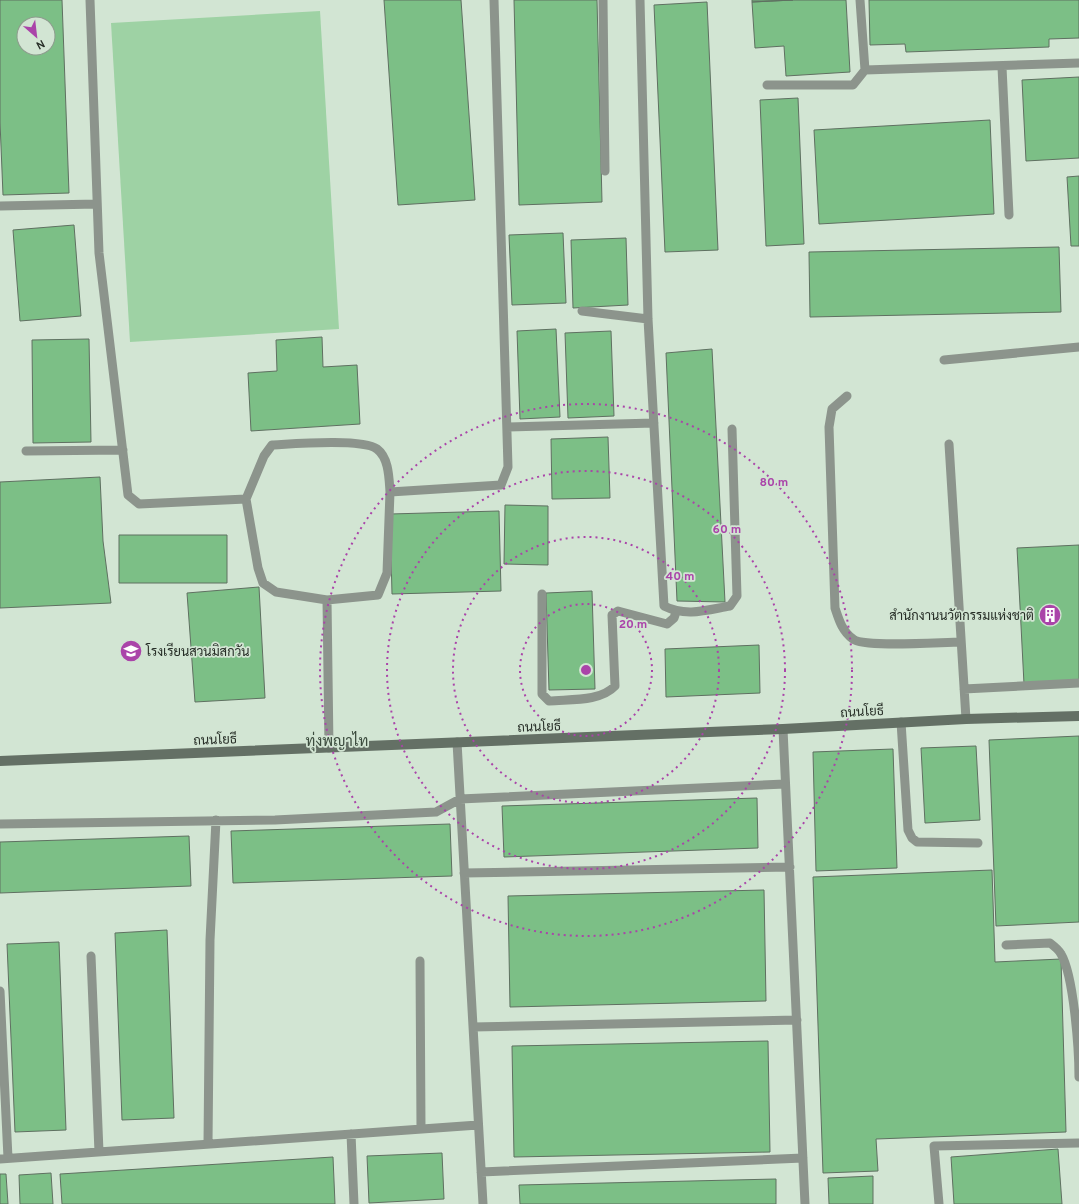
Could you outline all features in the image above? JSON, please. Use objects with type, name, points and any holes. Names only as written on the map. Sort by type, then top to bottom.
[{"type":"street","name":"ถนนโยธี","points":[[0,761],[783,729],[966,718],[1079,716]]},
{"type":"lane","points":[[90,0],[99,253],[128,495],[139,504],[246,499]]},
{"type":"lane","points":[[390,492],[425,488],[501,485],[508,467],[494,0]]},
{"type":"lane","points":[[603,0],[606,171]]},
{"type":"lane","points":[[640,0],[648,319],[664,606],[676,612],[701,612],[730,606],[737,596],[732,429]]},
{"type":"lane","points":[[767,85],[853,85],[865,70],[860,0]]},
{"type":"lane","points":[[865,70],[1002,67],[1079,63]]},
{"type":"lane","points":[[1002,67],[1009,215]]},
{"type":"lane","points":[[0,206],[97,204]]},
{"type":"lane","points":[[582,311],[648,319]]},
{"type":"lane","points":[[944,360],[1079,347]]},
{"type":"lane","points":[[847,396],[832,409],[829,427],[835,608],[842,628],[854,640],[878,644],[961,642]]},
{"type":"lane","points":[[507,427],[654,423]]},
{"type":"lane","points":[[348,442],[376,448],[384,458],[388,473],[390,492],[387,573],[378,595],[327,600],[276,592],[263,583],[258,568],[246,499],[264,456],[272,445],[348,442]]},
{"type":"lane","points":[[949,444],[966,718]]},
{"type":"lane","points":[[26,451],[122,450]]},
{"type":"lane","points":[[542,594],[542,694],[549,701],[598,696],[609,692],[615,686],[612,615],[618,611],[667,624],[674,618],[676,612]]},
{"type":"lane","points":[[327,600],[329,748]]},
{"type":"lane","points":[[964,690],[1079,683]]},
{"type":"lane","points":[[901,722],[908,830],[912,838],[918,842],[978,843]]},
{"type":"lane","points":[[783,729],[805,1204]]},
{"type":"lane","points":[[457,742],[483,1204]]},
{"type":"lane","points":[[0,824],[275,820],[436,812],[460,799],[785,784]]},
{"type":"lane","points":[[208,1144],[210,940],[216,820]]},
{"type":"lane","points":[[464,873],[790,867]]},
{"type":"lane","points":[[1006,945],[1050,943],[1061,954],[1068,972],[1079,1049],[1079,1077]]},
{"type":"lane","points":[[91,956],[99,1152]]},
{"type":"lane","points":[[420,961],[421,1129]]},
{"type":"lane","points":[[0,991],[4,1159],[478,1125]]},
{"type":"lane","points":[[473,1028],[797,1020]]},
{"type":"lane","points":[[351,1134],[354,1204]]},
{"type":"lane","points":[[939,1204],[934,1146],[1079,1143]]},
{"type":"lane","points":[[481,1172],[803,1158]]},
{"type":"green space","points":[[320,11],[339,329],[130,342],[111,23]]},
{"type":"building","points":[[0,0],[62,0],[69,193],[3,195],[0,122]]},
{"type":"building","points":[[384,0],[461,0],[475,200],[398,205]]},
{"type":"building","points":[[514,0],[597,0],[602,202],[519,205]]},
{"type":"building","points":[[752,0],[793,0],[752,2]]},
{"type":"building","points":[[846,0],[850,72],[786,76],[784,46],[755,48],[752,2]]},
{"type":"building","points":[[869,0],[1079,0],[1079,38],[1049,39],[1049,47],[906,52],[905,44],[870,45]]},
{"type":"building","points":[[707,2],[718,250],[665,252],[654,5]]},
{"type":"building","points":[[1079,77],[1079,158],[1026,161],[1022,80]]},
{"type":"building","points":[[798,98],[804,244],[766,246],[760,100]]},
{"type":"building","points":[[990,120],[994,214],[819,224],[814,130]]},
{"type":"building","points":[[1079,176],[1079,246],[1071,246],[1067,177]]},
{"type":"building","points":[[74,225],[81,316],[20,321],[13,230]]},
{"type":"building","points":[[563,233],[566,303],[512,305],[509,235]]},
{"type":"building","points":[[626,238],[628,305],[573,308],[571,240]]},
{"type":"building","points":[[1059,247],[1061,312],[810,317],[809,252]]},
{"type":"building","points":[[556,329],[560,417],[520,419],[517,331]]},
{"type":"building","points":[[611,331],[614,416],[568,418],[565,333]]},
{"type":"building","points":[[322,337],[323,367],[357,365],[360,424],[251,431],[248,373],[277,371],[276,340]]},
{"type":"building","points":[[89,339],[91,442],[33,443],[32,340]]},
{"type":"building","points":[[712,349],[725,602],[677,601],[666,353]]},
{"type":"building","points":[[608,437],[610,498],[552,499],[551,439]]},
{"type":"building","points":[[100,477],[103,541],[111,603],[0,608],[0,482]]},
{"type":"building","points":[[505,505],[548,506],[548,565],[504,564]]},
{"type":"building","points":[[499,511],[501,591],[392,594],[390,514]]},
{"type":"building","points":[[119,535],[227,535],[227,583],[119,583]]},
{"type":"building","name":"สำนักงานนวัตกรรมแห่งชาติ","points":[[1079,545],[1079,681],[1024,684],[1017,548]]},
{"type":"building","points":[[259,587],[265,698],[195,702],[187,593]]},
{"type":"building","points":[[592,591],[595,689],[549,690],[546,593]]},
{"type":"building","points":[[759,645],[760,693],[666,697],[665,649]]},
{"type":"building","points":[[1079,736],[1079,922],[996,926],[989,740]]},
{"type":"building","points":[[976,746],[980,820],[925,823],[921,748]]},
{"type":"building","points":[[893,749],[897,868],[816,871],[813,752]]},
{"type":"building","points":[[757,798],[758,848],[504,857],[502,806]]},
{"type":"building","points":[[450,824],[452,876],[233,883],[231,831]]},
{"type":"building","points":[[189,836],[191,886],[0,893],[0,842]]},
{"type":"building","points":[[992,870],[995,962],[1061,959],[1066,1132],[876,1139],[878,1171],[823,1173],[813,877]]},
{"type":"building","points":[[764,890],[766,1001],[510,1007],[508,896]]},
{"type":"building","points":[[167,930],[174,1118],[122,1120],[115,933]]},
{"type":"building","points":[[59,942],[66,1130],[15,1132],[7,944]]},
{"type":"building","points":[[768,1041],[770,1152],[514,1157],[512,1046]]},
{"type":"building","points":[[1058,1149],[1062,1204],[954,1204],[951,1157]]},
{"type":"building","points":[[442,1153],[444,1199],[369,1203],[367,1156]]},
{"type":"building","points":[[333,1157],[335,1204],[62,1204],[60,1174]]},
{"type":"building","points":[[51,1173],[53,1204],[20,1204],[19,1175]]},
{"type":"building","points":[[0,1174],[6,1174],[8,1204],[0,1204]]},
{"type":"building","points":[[873,1176],[873,1204],[829,1204],[828,1178]]},
{"type":"building","points":[[776,1179],[776,1204],[520,1204],[519,1185]]},
{"type":"place","name":"สำนักงานนวัตกรรมแห่งชาติ","points":[[1050,615]]},
{"type":"place","name":"โรงเรียนสวนมิสกวัน","points":[[131,651]]},
{"type":"district","name":"ทุ่งพญาไท","points":[[337,741]]}]
